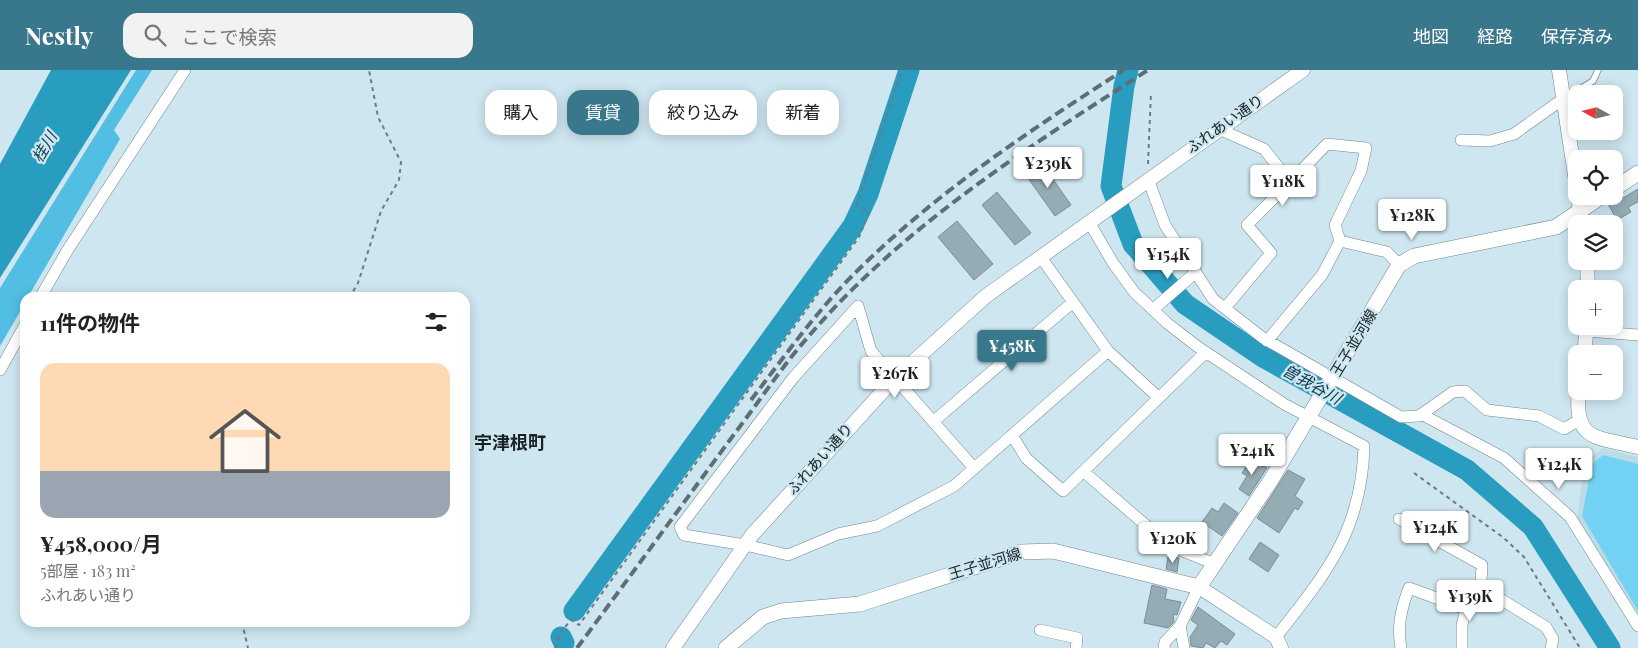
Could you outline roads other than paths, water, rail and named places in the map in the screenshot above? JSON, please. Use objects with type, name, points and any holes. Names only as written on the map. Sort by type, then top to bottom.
[{"type":"main road","points":[[1623,183],[1638,173]]},
{"type":"main road","points":[[1400,265],[1414,256],[1556,227],[1580,210]]},
{"type":"main road","name":"王子並河線","points":[[726,648],[763,617],[781,611],[860,604],[980,564],[1032,550],[1053,551],[1199,587],[1311,415],[1400,265]]},
{"type":"street","points":[[43,292],[67,251],[185,70]]},
{"type":"street","name":"ふれあい通り","points":[[673,648],[745,545],[804,476],[894,379],[986,296],[1303,70]]},
{"type":"street","points":[[1559,70],[1571,150]]},
{"type":"street","points":[[1461,140],[1490,141],[1514,134],[1564,99]]},
{"type":"street","points":[[1218,129],[1264,149],[1290,182]]},
{"type":"street","points":[[1225,308],[1271,252],[1248,225],[1327,144],[1366,148],[1361,171],[1335,225],[1340,241],[1322,275],[1267,340]]},
{"type":"street","points":[[1148,179],[1164,225],[1213,299],[1267,340],[1331,381],[1401,417],[1421,414],[1453,392],[1465,391],[1487,410],[1539,416],[1564,429],[1579,420]]},
{"type":"street","points":[[1089,222],[1113,263],[1134,292],[1152,311],[1206,352],[1284,404],[1311,415],[1364,446],[1360,492],[1348,531],[1331,564],[1278,643],[1199,587],[1180,626],[1165,642],[1164,648]]},
{"type":"street","points":[[1340,241],[1387,252],[1400,265]]},
{"type":"street","points":[[1040,256],[1108,351],[1159,398]]},
{"type":"street","points":[[1156,307],[1196,272]]},
{"type":"street","points":[[934,421],[1073,302]]},
{"type":"street","points":[[974,468],[871,351],[858,306],[793,378],[680,527],[684,535],[745,545],[788,555],[838,534],[876,526],[954,486],[1108,351]]},
{"type":"street","points":[[1623,333],[1638,335]]},
{"type":"street","points":[[0,370],[20,334]]},
{"type":"street","points":[[1012,435],[1026,458],[1063,492],[1206,352]]},
{"type":"street","points":[[1578,400],[1577,410],[1579,420],[1583,428],[1591,435],[1638,447]]},
{"type":"street","points":[[1421,414],[1504,458],[1570,517],[1638,626]]},
{"type":"street","points":[[1084,472],[1170,546],[1215,564]]},
{"type":"street","points":[[1399,519],[1482,564],[1481,582],[1466,609],[1462,625],[1462,648]]},
{"type":"street","points":[[1481,582],[1502,600],[1546,627],[1553,639],[1551,648]]},
{"type":"street","points":[[1401,648],[1398,631],[1402,606],[1409,588],[1466,609]]},
{"type":"street","points":[[1180,626],[1184,648]]},
{"type":"street","points":[[1040,630],[1077,638],[1076,648]]},
{"type":"lane","points":[[1564,99],[1593,81],[1598,70]]},
{"type":"water","name":"桂川","points":[[51,70],[131,70],[0,278],[0,164]]},
{"type":"waterway","points":[[574,611],[853,226],[868,194],[909,70]]},
{"type":"waterway","name":"曽我谷川","points":[[1128,70],[1124,86],[1111,186],[1133,244],[1185,304],[1263,357],[1467,470],[1533,527],[1610,648]]},
{"type":"waterway","points":[[561,637],[564,643]]},
{"type":"railway","points":[[751,400],[827,304],[884,245],[916,217],[983,165],[1053,116],[1124,70]]},
{"type":"railway","points":[[577,648],[782,369],[799,347],[845,297],[884,259],[968,191],[1012,159],[1148,70]]},
{"type":"district","name":"宇津根町","points":[[510,443]]}]
